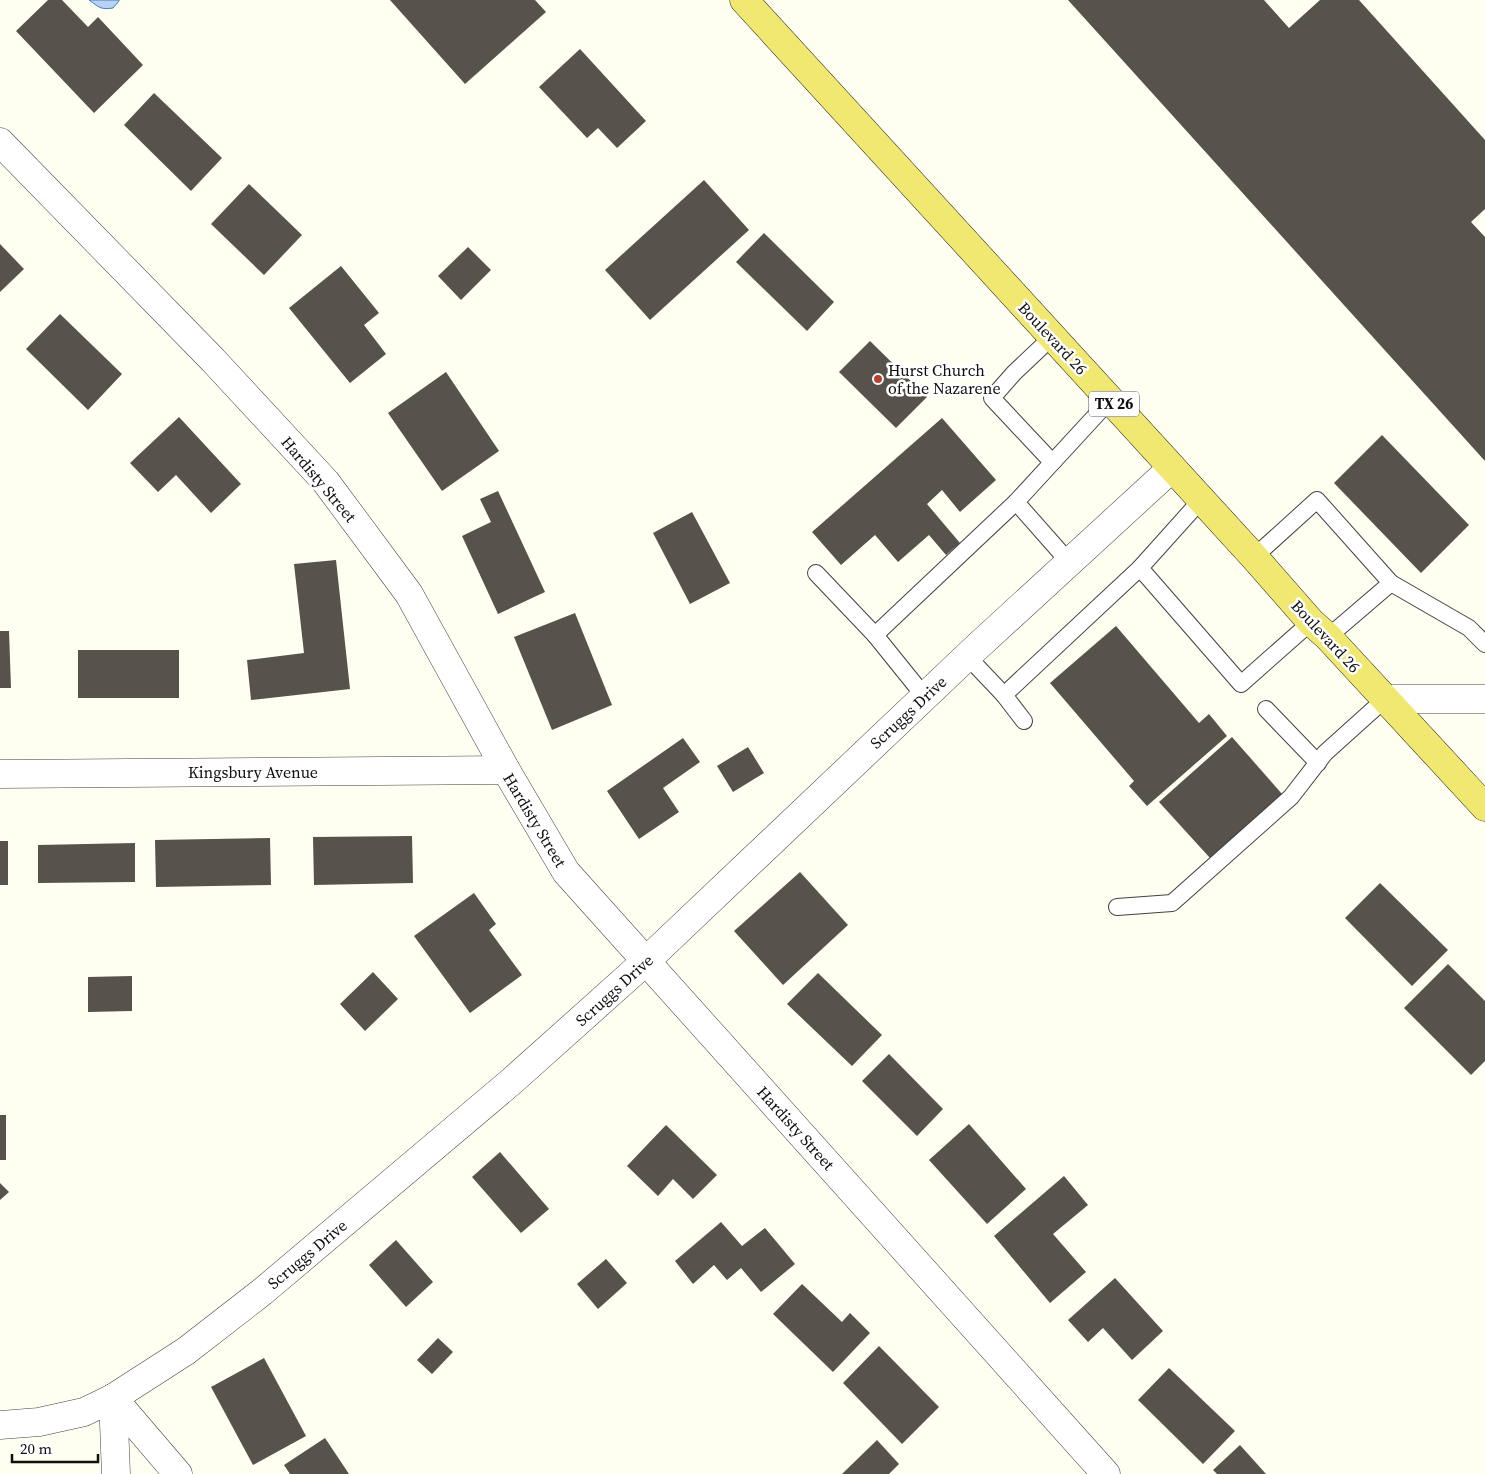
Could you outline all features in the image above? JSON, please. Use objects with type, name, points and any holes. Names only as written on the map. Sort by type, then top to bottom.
[{"type":"main road","name":"Boulevard 26","points":[[744,0],[1320,630],[1485,807]]},
{"type":"street","name":"Hardisty Street","points":[[0,142],[213,360],[326,482],[409,594],[506,770],[566,872],[1106,1474]]},
{"type":"street","name":"Scruggs Drive","points":[[0,1425],[39,1422],[84,1412],[113,1398],[186,1351],[262,1292],[512,1081],[646,961],[967,656],[1172,468]]},
{"type":"street","points":[[1385,699],[1485,699]]},
{"type":"street","name":"Kingsbury Avenue","points":[[0,774],[506,770]]},
{"type":"street","points":[[113,1398],[116,1474]]},
{"type":"street","points":[[113,1398],[178,1474]]},
{"type":"lane","points":[[1052,337],[1014,373],[992,398],[1052,462]]},
{"type":"lane","points":[[875,635],[1016,502],[1110,400]]},
{"type":"lane","points":[[1004,696],[1140,568],[1201,500]]},
{"type":"lane","points":[[1254,557],[1317,500],[1391,583],[1469,628],[1485,644]]},
{"type":"lane","points":[[1016,502],[1069,562]]},
{"type":"lane","points":[[1140,568],[1241,684],[1391,583]]},
{"type":"lane","points":[[816,573],[875,635],[925,697]]},
{"type":"lane","points":[[967,656],[1024,721]]},
{"type":"lane","points":[[1117,907],[1172,903],[1290,797],[1325,753],[1385,699]]},
{"type":"lane","points":[[1266,710],[1318,762]]},
{"type":"water","points":[[89,0],[119,1],[113,8],[105,9]]},
{"type":"building","points":[[48,0],[62,0],[88,27],[98,17],[143,65],[94,113],[16,31]]},
{"type":"building","points":[[390,0],[535,0],[546,12],[465,84]]},
{"type":"building","points":[[1068,0],[1264,0],[1289,28],[1320,0],[1359,0],[1485,140],[1485,209],[1471,222],[1485,237],[1485,461]]},
{"type":"building","points":[[580,49],[646,121],[617,148],[598,128],[587,138],[539,87]]},
{"type":"building","points":[[154,93],[222,158],[191,191],[124,125]]},
{"type":"building","points":[[704,180],[749,230],[650,320],[605,270]]},
{"type":"building","points":[[249,184],[302,235],[264,275],[211,224]]},
{"type":"building","points":[[764,233],[834,302],[807,331],[736,262]]},
{"type":"building","points":[[0,244],[24,269],[0,292]]},
{"type":"building","points":[[468,247],[491,270],[461,300],[438,276]]},
{"type":"building","points":[[341,266],[379,313],[364,325],[386,354],[350,383],[289,308]]},
{"type":"building","points":[[60,314],[122,374],[88,410],[26,349]]},
{"type":"building","points":[[870,341],[927,397],[896,428],[839,372]]},
{"type":"building","points":[[446,372],[499,451],[442,491],[388,413]]},
{"type":"building","points":[[179,417],[241,484],[211,513],[176,475],[158,492],[130,463]]},
{"type":"building","points":[[942,418],[996,480],[960,512],[942,490],[927,504],[960,543],[946,555],[929,535],[898,562],[875,535],[841,565],[812,532]]},
{"type":"building","points":[[1382,435],[1469,525],[1421,573],[1334,483]]},
{"type":"building","points":[[498,491],[545,592],[498,614],[462,536],[491,522],[480,499]]},
{"type":"building","points":[[692,512],[730,583],[690,604],[653,533]]},
{"type":"building","points":[[336,560],[350,689],[251,700],[247,660],[304,653],[294,564]]},
{"type":"building","points":[[575,613],[612,705],[552,730],[514,637]]},
{"type":"building","points":[[1116,626],[1199,723],[1209,714],[1227,736],[1147,806],[1129,786],[1134,781],[1050,683]]},
{"type":"building","points":[[0,631],[9,631],[11,688],[0,688]]},
{"type":"building","points":[[78,650],[179,650],[179,698],[78,698]]},
{"type":"building","points":[[1232,737],[1282,794],[1210,858],[1159,802]]},
{"type":"building","points":[[683,738],[700,762],[663,788],[679,812],[639,839],[607,791]]},
{"type":"building","points":[[748,747],[764,773],[733,792],[717,766]]},
{"type":"building","points":[[412,836],[413,883],[314,885],[313,837]]},
{"type":"building","points":[[270,838],[271,885],[156,887],[155,840]]},
{"type":"building","points":[[0,841],[8,841],[8,885],[0,885]]},
{"type":"building","points":[[135,843],[135,882],[38,883],[38,845]]},
{"type":"building","points":[[800,872],[848,925],[783,985],[734,931]]},
{"type":"building","points":[[1380,883],[1448,950],[1412,986],[1345,918]]},
{"type":"building","points":[[474,893],[496,924],[489,930],[522,975],[470,1013],[414,936]]},
{"type":"building","points":[[1448,964],[1485,1001],[1485,1061],[1471,1075],[1404,1008]]},
{"type":"building","points":[[373,972],[398,999],[365,1031],[340,1004]]},
{"type":"building","points":[[818,973],[882,1035],[852,1066],[787,1004]]},
{"type":"building","points":[[132,976],[132,1011],[88,1012],[88,977]]},
{"type":"building","points":[[889,1054],[943,1109],[917,1136],[862,1081]]},
{"type":"building","points":[[0,1115],[6,1115],[6,1160],[0,1160]]},
{"type":"building","points":[[969,1124],[1026,1189],[987,1224],[929,1160]]},
{"type":"building","points":[[666,1125],[717,1175],[693,1199],[673,1179],[658,1196],[627,1166]]},
{"type":"building","points":[[500,1152],[549,1209],[521,1233],[472,1177]]},
{"type":"building","points":[[1064,1176],[1088,1205],[1053,1234],[1086,1272],[1050,1303],[994,1236]]},
{"type":"building","points":[[0,1183],[9,1192],[0,1200]]},
{"type":"building","points":[[721,1222],[742,1246],[765,1228],[795,1264],[761,1292],[741,1268],[727,1280],[714,1265],[693,1284],[675,1261]]},
{"type":"building","points":[[396,1240],[433,1282],[406,1307],[369,1265]]},
{"type":"building","points":[[606,1259],[627,1283],[598,1309],[577,1284]]},
{"type":"building","points":[[1115,1278],[1163,1331],[1132,1360],[1103,1328],[1088,1342],[1068,1320]]},
{"type":"building","points":[[802,1284],[842,1322],[850,1313],[870,1333],[833,1372],[773,1314]]},
{"type":"building","points":[[438,1338],[453,1352],[432,1374],[417,1360]]},
{"type":"building","points":[[879,1346],[939,1407],[902,1444],[843,1383]]},
{"type":"building","points":[[264,1358],[306,1436],[253,1465],[211,1387]]},
{"type":"building","points":[[1169,1368],[1235,1431],[1203,1464],[1138,1400]]},
{"type":"building","points":[[325,1438],[349,1474],[290,1474],[284,1465]]},
{"type":"building","points":[[877,1440],[899,1464],[889,1474],[842,1474]]},
{"type":"building","points":[[1240,1445],[1266,1474],[1217,1474],[1213,1470]]},
{"type":"place","name":"Hurst Church of the Nazarene","points":[[878,379]]}]
